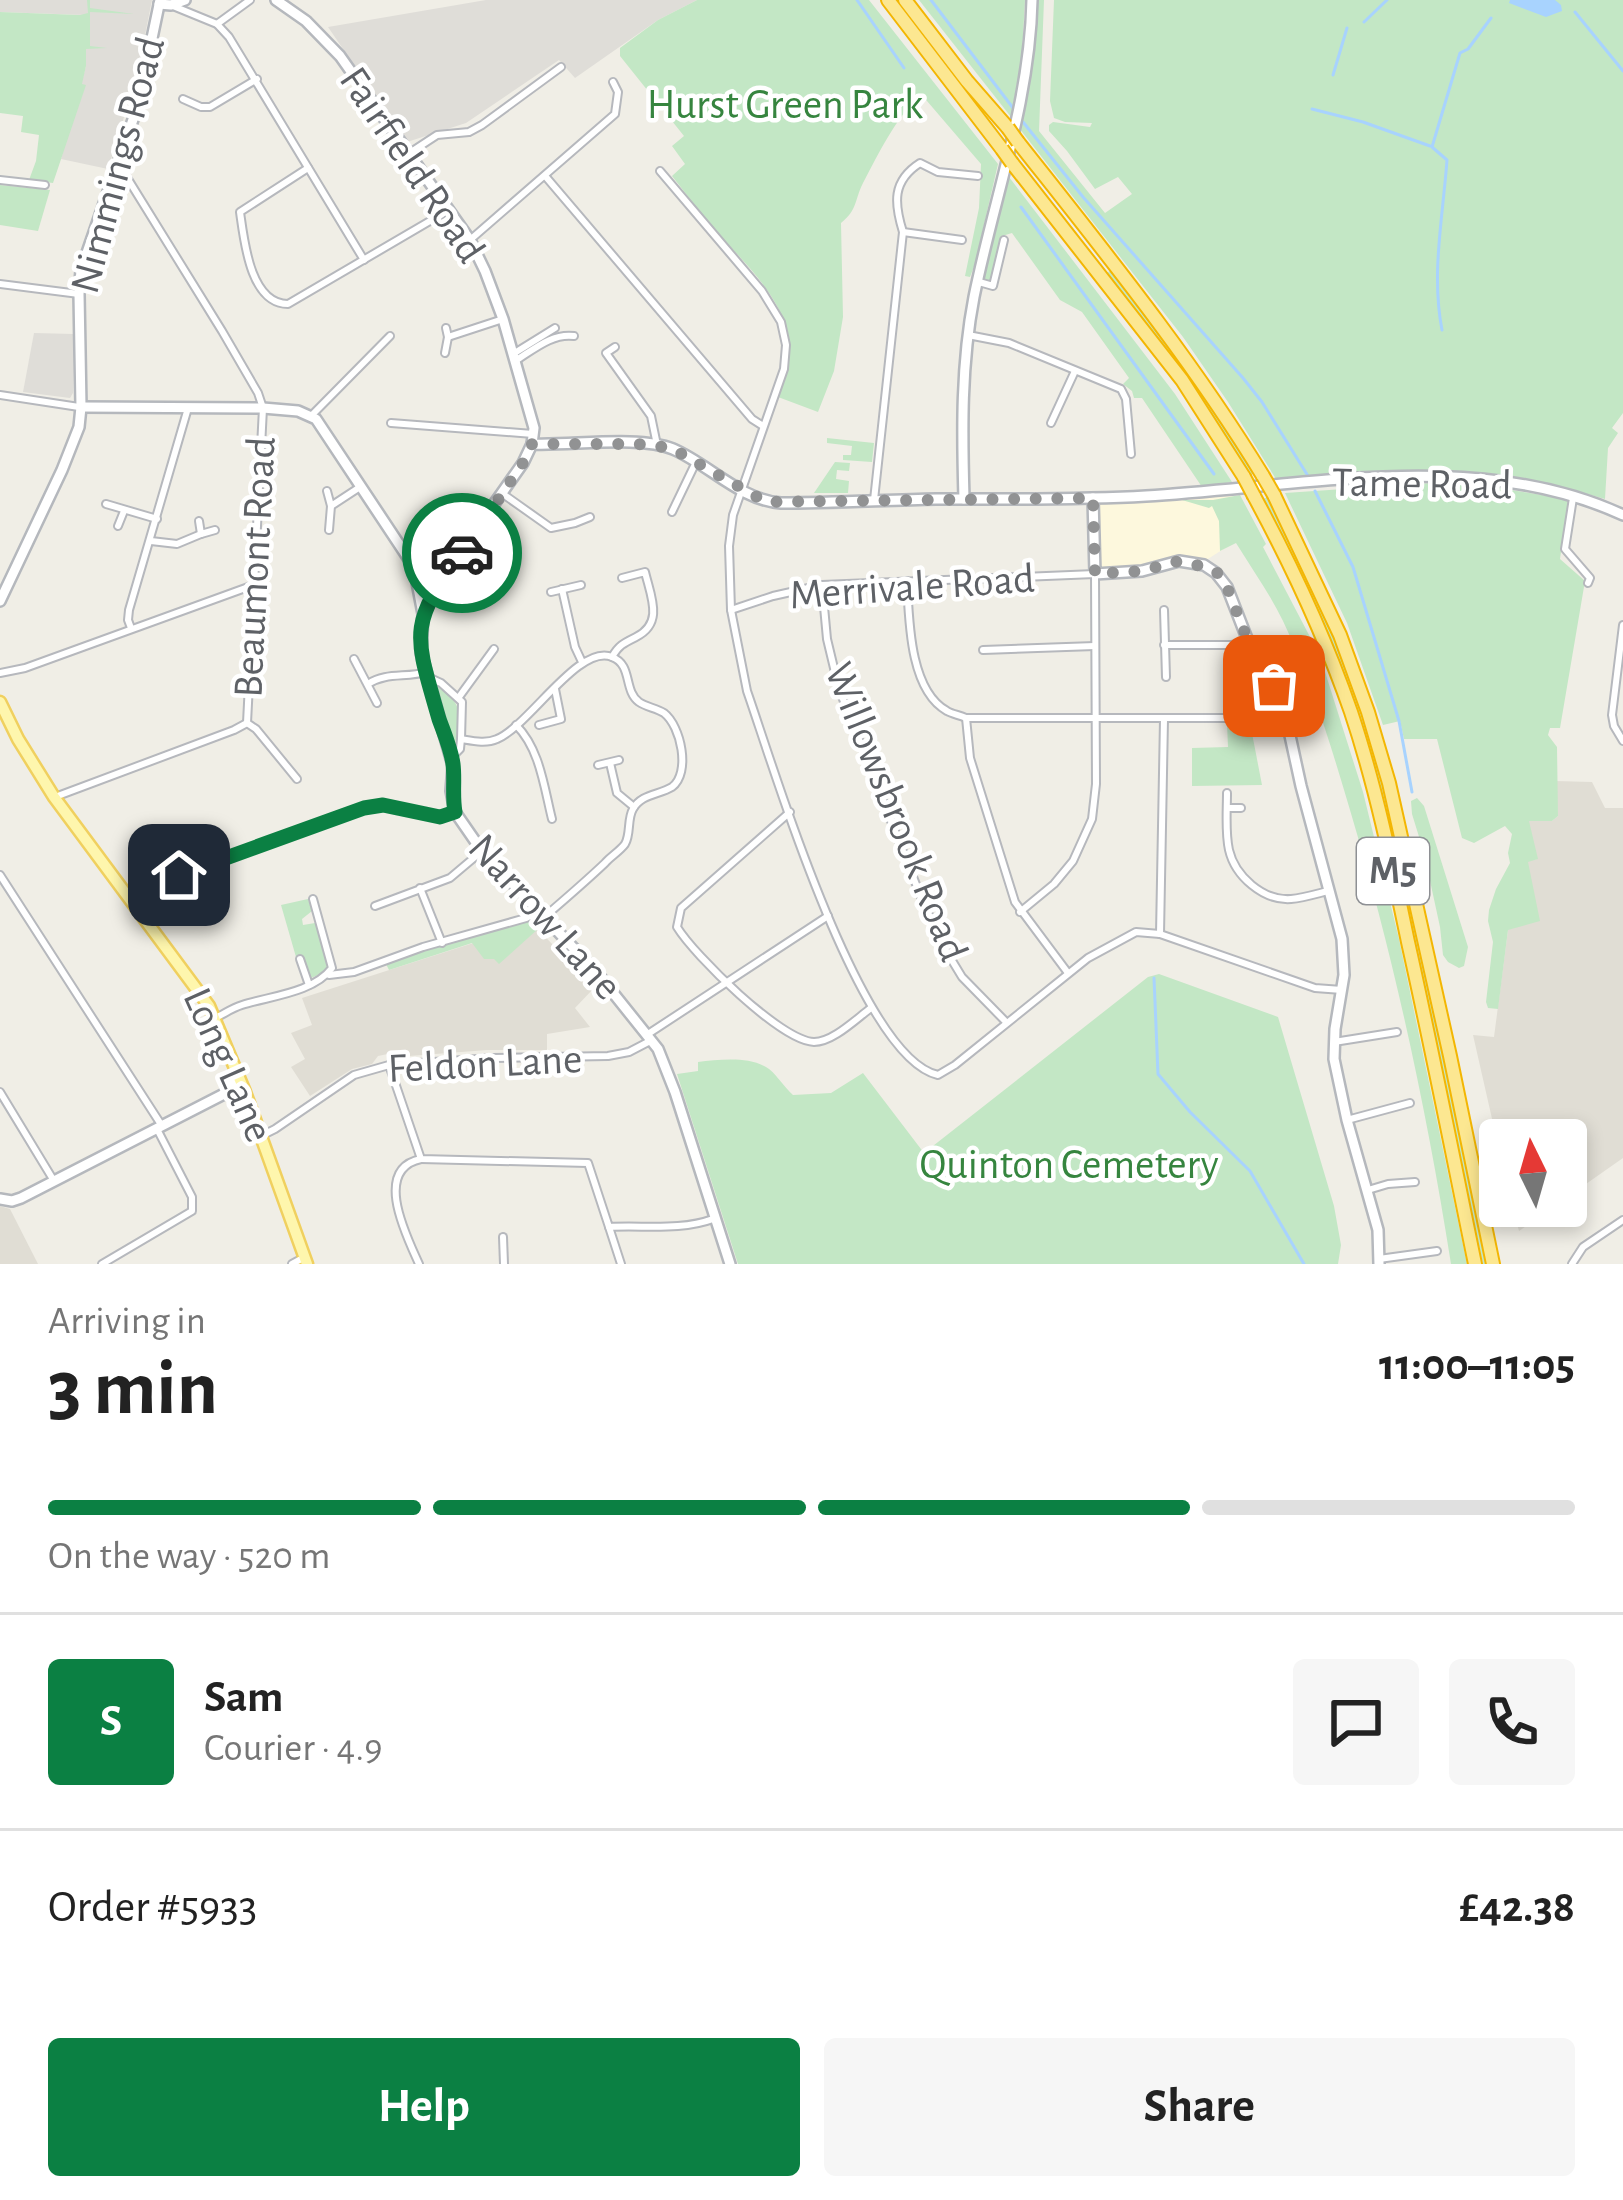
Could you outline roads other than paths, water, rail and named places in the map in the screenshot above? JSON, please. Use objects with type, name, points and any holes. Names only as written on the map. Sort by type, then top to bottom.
[{"type":"highway","name":"M5","points":[[888,0],[1002,149],[1009,167],[1182,380],[1244,476],[1287,556],[1324,640],[1373,787],[1475,1264]]},
{"type":"highway","name":"M5","points":[[905,0],[1168,333],[1264,476],[1303,551],[1340,635],[1389,783],[1493,1264]]},
{"type":"main road","name":"Long Lane","points":[[0,702],[3,718],[54,797],[189,976],[215,1018],[306,1261]]},
{"type":"street","points":[[163,3],[185,0]]},
{"type":"street","points":[[217,24],[250,0]]},
{"type":"street","name":"Fairfield Road","points":[[275,0],[306,21],[340,56],[470,240],[503,319],[533,418],[533,439]]},
{"type":"street","points":[[964,499],[962,410],[968,335],[1009,167],[1032,0]]},
{"type":"street","points":[[163,3],[217,24],[230,37],[364,260]]},
{"type":"street","name":"Nimmings Road","points":[[0,601],[4,581],[73,445],[82,407],[79,294],[84,260],[138,105],[163,3]]},
{"type":"street","points":[[408,154],[437,135],[469,132],[482,125],[561,67]]},
{"type":"street","points":[[183,99],[209,107],[256,79]]},
{"type":"street","points":[[470,240],[615,114],[618,92],[614,82]]},
{"type":"street","points":[[118,164],[222,331],[263,408]]},
{"type":"street","points":[[874,500],[903,232],[895,195],[898,184],[920,164],[938,172],[978,176]]},
{"type":"street","points":[[308,168],[241,212],[251,271],[278,304],[288,304],[447,211]]},
{"type":"street","points":[[660,171],[762,291],[781,322],[784,369],[733,515],[731,610],[747,692],[828,916],[871,1008],[911,1060],[924,1072],[938,1075],[1068,973],[1136,932],[1160,934],[1316,988],[1342,990]]},
{"type":"street","points":[[545,177],[752,419],[764,426]]},
{"type":"street","points":[[0,180],[45,185]]},
{"type":"street","points":[[903,232],[962,240]]},
{"type":"street","points":[[978,282],[993,286],[1004,240]]},
{"type":"street","points":[[0,284],[79,294]]},
{"type":"street","points":[[445,353],[447,332],[503,319]]},
{"type":"street","points":[[514,358],[555,328]]},
{"type":"street","points":[[514,358],[553,338],[574,335]]},
{"type":"street","points":[[968,335],[1009,343],[1125,393],[1131,454]]},
{"type":"street","points":[[311,416],[390,336]]},
{"type":"street","points":[[391,423],[533,439],[657,445],[651,416],[606,353],[615,347]]},
{"type":"street","points":[[1051,423],[1075,371]]},
{"type":"street","points":[[0,394],[82,407],[263,408],[311,416],[324,427],[432,594]]},
{"type":"street","points":[[131,628],[129,610],[188,408]]},
{"type":"street","name":"Beaumont Road","points":[[263,408],[247,723],[297,779]]},
{"type":"street","name":"Narrow Lane","points":[[533,439],[503,494],[432,594],[423,614],[420,635],[426,674],[451,758],[455,812],[482,851],[598,974],[650,1037],[675,1092],[730,1264]]},
{"type":"street","name":"Tame Road","points":[[657,445],[671,448],[766,502],[1093,498],[1448,477],[1500,480],[1573,495],[1623,515]]},
{"type":"street","points":[[672,512],[696,462]]},
{"type":"street","points":[[332,506],[360,488]]},
{"type":"street","points":[[327,491],[332,506],[328,530]]},
{"type":"street","points":[[503,494],[551,528],[590,517]]},
{"type":"street","points":[[1573,495],[1565,549],[1590,578],[1588,583]]},
{"type":"street","points":[[1020,911],[1054,884],[1072,861],[1088,832],[1096,796],[1093,498]]},
{"type":"street","points":[[106,504],[157,519]]},
{"type":"street","points":[[118,526],[124,511]]},
{"type":"street","points":[[571,511],[574,524]]},
{"type":"street","points":[[199,521],[201,534]]},
{"type":"street","points":[[151,541],[177,544],[214,530]]},
{"type":"street","points":[[1095,574],[1142,571],[1179,561],[1219,574],[1227,587],[1248,641],[1284,708],[1342,939],[1342,990],[1334,1042],[1338,1081],[1378,1230],[1379,1262],[1436,1251]]},
{"type":"street","points":[[416,571],[447,572]]},
{"type":"street","points":[[416,571],[423,614]]},
{"type":"street","points":[[612,657],[622,643],[647,630],[654,619],[645,572],[622,578]]},
{"type":"street","name":"Merrivale Road","points":[[731,610],[822,585],[1095,574]]},
{"type":"street","points":[[907,580],[914,656],[928,693],[946,711],[966,718],[1232,718]]},
{"type":"street","points":[[0,673],[253,585]]},
{"type":"street","points":[[550,592],[581,585]]},
{"type":"street","name":"Willowsbrook Road","points":[[822,585],[827,639],[839,689],[912,875],[962,977],[1006,1022]]},
{"type":"street","points":[[562,589],[582,662]]},
{"type":"street","points":[[1164,610],[1166,677]]},
{"type":"street","points":[[1623,625],[1612,704],[1614,726],[1623,741]]},
{"type":"street","points":[[1165,645],[1248,641]]},
{"type":"street","points":[[982,650],[1095,646]]},
{"type":"street","points":[[459,697],[494,649]]},
{"type":"street","points":[[215,1018],[328,975],[354,972],[540,915],[626,843],[638,802],[670,788],[682,775],[683,758],[669,718],[633,696],[627,672],[612,657],[596,656],[582,662],[498,739],[461,739]]},
{"type":"street","points":[[353,659],[377,703]]},
{"type":"street","points":[[368,684],[378,678],[426,674],[459,697],[460,748],[451,758]]},
{"type":"street","points":[[539,725],[561,719],[555,689]]},
{"type":"street","points":[[966,718],[970,758],[1008,884],[1020,911],[1068,973]]},
{"type":"street","points":[[1160,934],[1164,719]]},
{"type":"street","points":[[54,797],[247,723]]},
{"type":"street","points":[[516,725],[528,737],[537,759],[552,819]]},
{"type":"street","points":[[598,765],[615,762],[617,793],[634,807]]},
{"type":"street","points":[[1227,793],[1229,854],[1241,875],[1260,891],[1285,899],[1328,891]]},
{"type":"street","points":[[127,895],[364,808],[383,805],[440,817],[455,812]]},
{"type":"street","points":[[1227,808],[1241,808]]},
{"type":"street","points":[[790,812],[681,908],[677,927],[738,995],[808,1042],[820,1042],[871,1008]]},
{"type":"street","points":[[375,906],[450,878],[482,851]]},
{"type":"street","points":[[0,875],[159,1127],[192,1197],[192,1211],[100,1264]]},
{"type":"street","points":[[420,888],[442,943]]},
{"type":"street","points":[[313,898],[332,968],[328,975]]},
{"type":"street","points":[[304,921],[319,916]]},
{"type":"street","name":"Feldon Lane","points":[[261,1136],[354,1075],[389,1065],[629,1052],[828,916]]},
{"type":"street","points":[[300,959],[309,985]]},
{"type":"street","points":[[1334,1042],[1392,1036]]},
{"type":"street","points":[[389,1065],[421,1160]]},
{"type":"street","points":[[224,1094],[239,1077]]},
{"type":"street","points":[[0,1092],[54,1181]]},
{"type":"street","points":[[0,1199],[21,1198],[224,1094],[245,1092]]},
{"type":"street","points":[[1347,1120],[1407,1107]]},
{"type":"street","points":[[418,1264],[396,1202],[403,1167],[421,1160],[588,1163],[621,1264]]},
{"type":"street","points":[[1368,1190],[1415,1182]]},
{"type":"street","points":[[609,1227],[680,1227],[715,1218]]},
{"type":"street","points":[[1572,1264],[1583,1247],[1623,1220]]},
{"type":"street","points":[[503,1237],[505,1264]]},
{"type":"street","points":[[292,1264],[306,1261]]},
{"type":"water","points":[[1510,0],[1555,0],[1562,11],[1546,17]]},
{"type":"waterway","points":[[857,0],[904,68]]},
{"type":"waterway","points":[[931,0],[1013,108]]},
{"type":"waterway","points":[[1364,22],[1387,0]]},
{"type":"waterway","points":[[1575,12],[1623,71]]},
{"type":"waterway","points":[[1442,330],[1438,266],[1447,160],[1432,147],[1460,53],[1491,18]]},
{"type":"waterway","points":[[1333,75],[1347,28]]},
{"type":"waterway","points":[[1312,109],[1430,146]]},
{"type":"waterway","points":[[1023,122],[1243,378],[1308,476]]},
{"type":"waterway","points":[[1021,207],[1214,474]]},
{"type":"waterway","points":[[1315,491],[1353,567],[1399,721],[1412,792]]},
{"type":"waterway","points":[[1154,978],[1158,1074],[1250,1171],[1304,1264]]},
{"type":"park label","name":"Hurst Green Park","points":[[785,105]]},
{"type":"park label","name":"Quinton Cemetery","points":[[1069,1165]]}]
